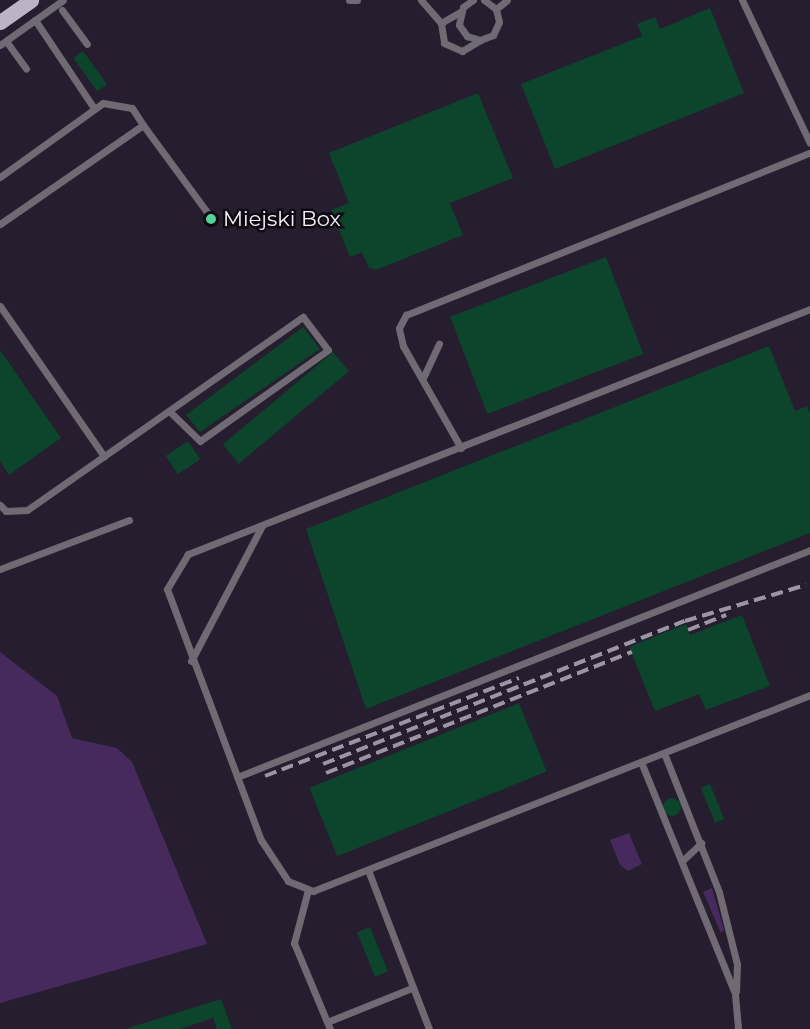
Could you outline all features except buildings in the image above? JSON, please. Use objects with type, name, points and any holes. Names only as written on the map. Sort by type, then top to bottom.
[{"type":"main road","points":[[0,22],[31,0]]},
{"type":"lane","points":[[26,69],[3,43],[63,0]]},
{"type":"lane","points":[[349,0],[357,0]]},
{"type":"lane","points":[[421,0],[441,23],[444,43],[455,51],[469,49],[497,29],[496,9]]},
{"type":"lane","points":[[458,0],[461,9],[462,31],[480,40]]},
{"type":"lane","points":[[441,23],[473,0]]},
{"type":"lane","points":[[484,0],[496,9]]},
{"type":"lane","points":[[496,9],[507,0]]},
{"type":"lane","points":[[742,0],[810,143]]},
{"type":"lane","points":[[62,10],[87,44]]},
{"type":"lane","points":[[35,20],[94,108]]},
{"type":"lane","points":[[0,177],[94,108],[118,103],[132,108],[207,212]]},
{"type":"lane","points":[[0,224],[143,125]]},
{"type":"lane","points":[[461,448],[403,346],[399,328],[406,315],[810,153]]},
{"type":"lane","points":[[0,306],[104,456]]},
{"type":"lane","points":[[308,890],[275,866],[168,602],[172,574],[188,554],[810,309]]},
{"type":"lane","points":[[0,505],[6,511],[27,510],[303,317],[328,350],[200,441],[169,411]]},
{"type":"lane","points":[[423,378],[439,343]]},
{"type":"lane","points":[[0,569],[129,520]]},
{"type":"lane","points":[[191,661],[262,526]]},
{"type":"lane","points":[[237,777],[810,550]]},
{"type":"lane","points":[[308,890],[368,870],[810,695]]},
{"type":"lane","points":[[664,753],[701,843],[737,964],[735,994],[738,1029]]},
{"type":"lane","points":[[641,762],[683,860],[735,994]]},
{"type":"lane","points":[[683,860],[701,843]]},
{"type":"lane","points":[[368,870],[429,1029]]},
{"type":"lane","points":[[308,890],[294,943],[329,1026],[412,988]]},
{"type":"shaded area","points":[[0,652],[57,696],[72,738],[117,748],[132,762],[207,944],[0,1003]]},
{"type":"shaded area","points":[[629,833],[642,864],[628,871],[620,865],[610,840]]},
{"type":"shaded area","points":[[712,888],[724,930],[721,933],[703,892]]},
{"type":"railway","points":[[323,764],[685,621],[806,585]]},
{"type":"railway","points":[[688,630],[726,615]]},
{"type":"railway","points":[[326,773],[632,652]]},
{"type":"railway","points":[[265,776],[519,678]]},
{"type":"place","name":"Miejski Box","points":[[211,219]]}]
